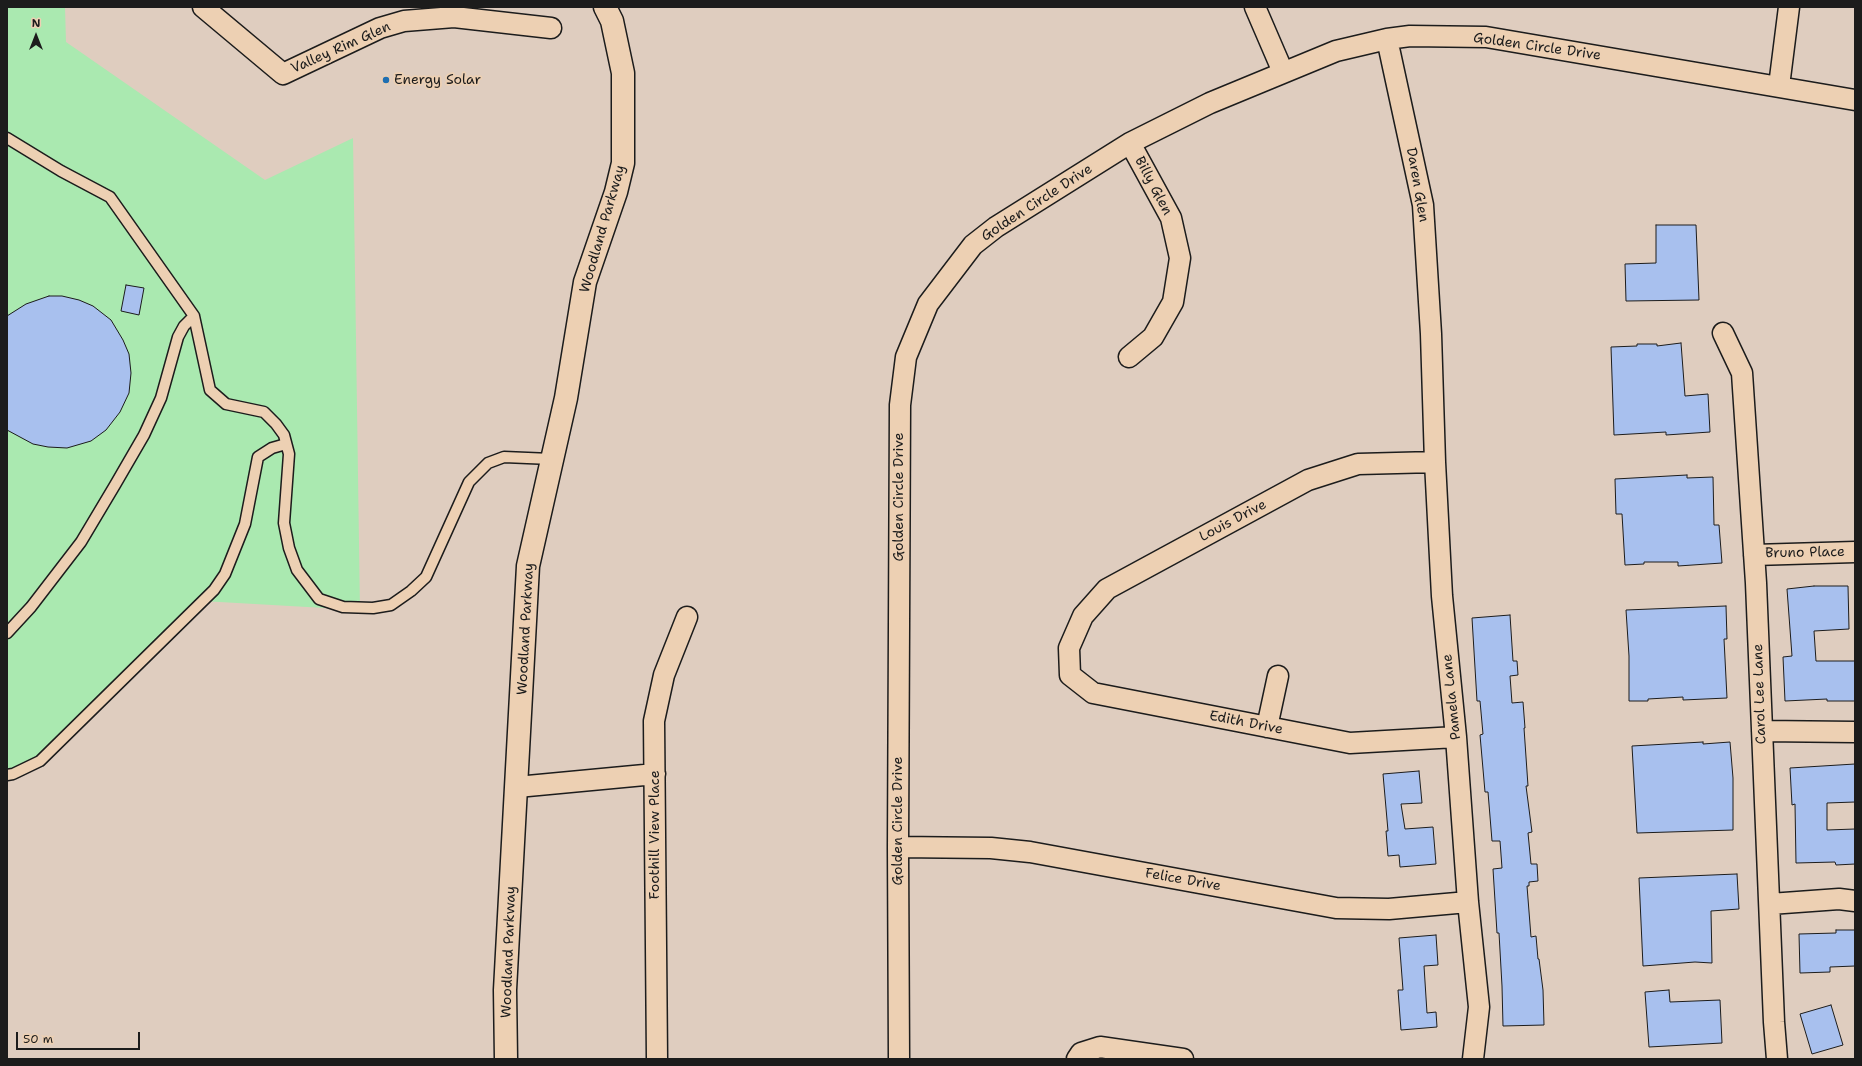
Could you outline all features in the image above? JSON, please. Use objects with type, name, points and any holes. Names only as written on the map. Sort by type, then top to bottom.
[{"type":"street","name":"Valley Rim Glen","points":[[203,7],[283,74],[380,28],[402,14],[454,17],[551,28]]},
{"type":"street","name":"Woodland Parkway","points":[[506,1059],[505,990],[528,566],[566,398],[585,282],[616,192],[623,163],[623,73],[612,21],[605,7]]},
{"type":"street","points":[[1255,7],[1284,72]]},
{"type":"street","points":[[1779,86],[1789,7]]},
{"type":"street","name":"Golden Circle Drive","points":[[899,1059],[898,847],[900,405],[906,357],[928,304],[973,245],[996,227],[1130,143],[1210,103],[1336,51],[1387,39],[1410,36],[1486,37],[1855,100]]},
{"type":"street","name":"Daren Glen","points":[[1387,39],[1423,205],[1432,334]]},
{"type":"street","name":"Billy Glen","points":[[1130,143],[1171,218],[1180,258],[1173,302],[1153,337],[1130,357]]},
{"type":"street","name":"Carol Lee Lane","points":[[1723,333],[1742,373],[1754,554],[1774,1022],[1777,1059]]},
{"type":"street","name":"Pamela Lane","points":[[1432,334],[1435,462],[1442,596],[1456,737],[1468,902],[1479,1007],[1473,1059]]},
{"type":"street","name":"Louis Drive","points":[[1068,648],[1083,616],[1107,589],[1308,480],[1358,464],[1435,462]]},
{"type":"street","name":"Bruno Place","points":[[1754,554],[1855,552]]},
{"type":"street","name":"Foothill View Place","points":[[657,1059],[654,721],[664,675],[687,617]]},
{"type":"street","name":"Edith Drive","points":[[1068,648],[1070,675],[1093,693],[1350,743],[1456,737]]},
{"type":"street","points":[[1267,727],[1278,676]]},
{"type":"street","points":[[1762,730],[1855,732]]},
{"type":"street","points":[[517,787],[654,774]]},
{"type":"street","name":"Felice Drive","points":[[898,847],[991,848],[1030,852],[1336,908],[1389,910],[1468,902]]},
{"type":"street","points":[[1770,904],[1839,899],[1855,901]]},
{"type":"street","points":[[1077,1059],[1081,1053],[1100,1047],[1183,1059]]},
{"type":"lane","points":[[7,138],[61,171],[110,197],[194,316],[210,390],[226,404],[264,412],[284,435],[289,454],[284,523],[289,548],[297,570],[319,599],[343,607],[373,608],[391,605],[411,591],[426,577],[469,482],[488,463],[510,457],[551,459]]},
{"type":"lane","points":[[7,633],[31,607],[81,542],[115,485],[144,435],[161,398],[178,337],[184,326],[194,316]]},
{"type":"lane","points":[[7,775],[13,774],[40,761],[214,590],[225,574],[245,524],[258,456],[272,448],[286,444]]},
{"type":"green space","points":[[7,7],[65,7],[66,42],[265,180],[353,138],[360,610],[202,601],[43,758],[7,776]]},
{"type":"building","points":[[1656,225],[1696,225],[1699,300],[1626,301],[1625,264],[1656,263]]},
{"type":"building","points":[[126,285],[144,288],[139,315],[121,311]]},
{"type":"building","points":[[49,296],[62,296],[79,300],[93,306],[111,320],[123,340],[129,354],[131,373],[129,393],[120,412],[106,430],[91,441],[67,448],[48,447],[33,444],[7,430],[7,316],[26,304]]},
{"type":"building","points":[[1681,343],[1685,396],[1708,394],[1710,432],[1666,435],[1666,432],[1614,435],[1611,347],[1637,346],[1637,344],[1657,344],[1657,346]]},
{"type":"building","points":[[1687,475],[1687,478],[1713,477],[1714,525],[1719,525],[1722,563],[1678,566],[1678,562],[1644,562],[1644,564],[1625,565],[1622,514],[1616,514],[1615,479]]},
{"type":"building","points":[[1814,586],[1848,586],[1849,629],[1814,631],[1816,661],[1855,661],[1855,701],[1827,701],[1827,699],[1785,701],[1783,657],[1792,656],[1787,589]]},
{"type":"building","points":[[1726,606],[1727,639],[1724,639],[1727,698],[1683,700],[1683,697],[1648,699],[1648,701],[1629,701],[1629,656],[1626,610]]},
{"type":"building","points":[[1510,615],[1513,661],[1517,661],[1518,675],[1510,676],[1512,703],[1523,702],[1528,786],[1526,786],[1532,832],[1528,833],[1531,864],[1537,864],[1538,881],[1529,882],[1529,886],[1527,886],[1531,937],[1536,936],[1543,990],[1544,1025],[1503,1026],[1499,933],[1497,933],[1493,869],[1502,868],[1500,841],[1492,841],[1488,792],[1485,792],[1480,735],[1483,734],[1480,701],[1477,701],[1472,618]]},
{"type":"building","points":[[1703,742],[1703,744],[1730,742],[1733,778],[1733,830],[1637,833],[1632,746]]},
{"type":"building","points":[[1855,764],[1855,802],[1827,803],[1827,830],[1855,829],[1855,864],[1836,865],[1835,862],[1796,863],[1795,804],[1792,805],[1790,768]]},
{"type":"building","points":[[1419,771],[1422,803],[1401,804],[1405,829],[1433,827],[1436,864],[1400,867],[1399,855],[1388,856],[1386,831],[1388,831],[1383,774]]},
{"type":"building","points":[[1737,874],[1739,909],[1711,911],[1712,963],[1695,962],[1643,966],[1639,878]]},
{"type":"building","points":[[1836,930],[1855,930],[1855,966],[1830,967],[1830,972],[1800,973],[1799,934],[1836,933]]},
{"type":"building","points":[[1436,935],[1438,965],[1424,966],[1427,1013],[1436,1012],[1437,1027],[1401,1030],[1398,990],[1403,990],[1399,938]]},
{"type":"building","points":[[1669,990],[1670,1002],[1720,1000],[1722,1043],[1649,1047],[1645,992]]},
{"type":"building","points":[[1831,1005],[1843,1045],[1812,1054],[1800,1014]]},
{"type":"place","name":"Energy Solar","points":[[386,80]]}]
